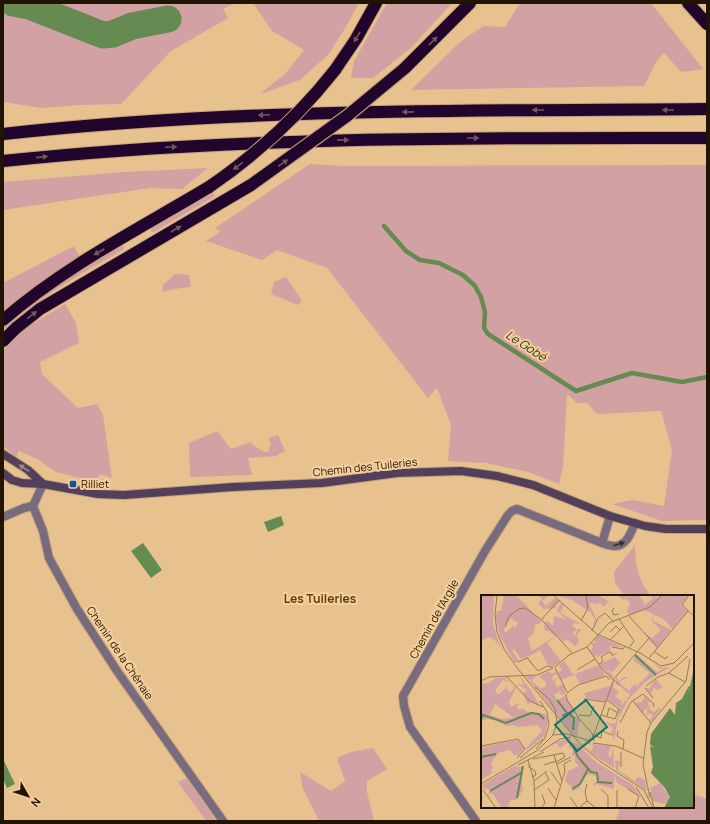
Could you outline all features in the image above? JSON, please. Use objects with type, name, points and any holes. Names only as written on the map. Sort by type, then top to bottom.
[{"type":"highway","points":[[3,320],[36,292],[82,262],[209,187],[254,154],[305,106],[334,70],[356,39],[376,3]]},
{"type":"highway","points":[[3,341],[16,328],[40,309],[251,185],[347,116],[405,68],[470,3]]},
{"type":"highway","points":[[688,3],[707,24]]},
{"type":"highway","points":[[3,134],[131,122],[290,114],[707,109]]},
{"type":"highway","points":[[3,161],[134,149],[290,141],[454,138],[707,138]]},
{"type":"street","points":[[3,454],[28,470],[43,484],[33,506],[3,516]]},
{"type":"street","name":"Chemin des Tuileries","points":[[3,474],[18,482],[43,484],[98,494],[124,495],[233,487],[322,484],[397,473],[461,471],[497,476],[533,485],[610,516],[635,523],[666,529],[707,529]]},
{"type":"street","name":"Chemin de la Chênaie","points":[[33,506],[39,517],[49,558],[77,609],[117,671],[223,821]]},
{"type":"street","name":"Chemin de l'Argile","points":[[476,821],[410,727],[404,706],[403,696],[485,551],[512,511],[518,509],[615,547],[626,542],[635,523]]},
{"type":"street","points":[[602,543],[610,516]]},
{"type":"shaded area","points":[[3,3],[235,3],[223,9],[228,18],[171,51],[121,104],[41,108],[3,102]]},
{"type":"shaded area","points":[[253,3],[359,3],[329,54],[300,80],[260,94],[286,73],[304,50],[272,31]]},
{"type":"shaded area","points":[[387,3],[452,3],[412,47],[373,78],[351,78],[354,61]]},
{"type":"shaded area","points":[[520,3],[651,3],[703,69],[681,72],[664,53],[656,62],[644,86],[411,90],[460,42],[483,26],[505,27]]},
{"type":"shaded area","points":[[310,164],[345,166],[707,165],[707,520],[662,521],[612,504],[632,500],[664,506],[672,450],[661,411],[597,414],[587,403],[577,403],[567,394],[563,467],[559,484],[528,472],[486,463],[448,461],[451,425],[437,388],[428,398],[327,268],[277,250],[262,260],[206,241],[221,231],[215,228]]},
{"type":"shaded area","points":[[208,168],[182,189],[150,188],[3,210],[3,182],[124,172]]},
{"type":"shaded area","points":[[213,193],[215,196],[154,232],[151,232],[151,228]]},
{"type":"shaded area","points":[[120,245],[124,247],[123,250],[45,297],[16,319],[3,332],[3,328],[45,294],[89,263]]},
{"type":"shaded area","points":[[74,246],[79,256],[26,293],[3,312],[3,283]]},
{"type":"shaded area","points":[[175,274],[189,275],[191,287],[163,292],[163,285]]},
{"type":"shaded area","points":[[286,277],[302,301],[298,305],[271,294],[274,282]]},
{"type":"shaded area","points":[[65,304],[76,323],[79,343],[40,362],[42,374],[78,408],[97,404],[103,415],[112,478],[100,474],[96,482],[56,472],[37,459],[19,451],[16,457],[3,446],[3,351],[24,329]]},
{"type":"shaded area","points":[[217,431],[231,449],[251,442],[258,449],[268,452],[271,443],[268,438],[278,435],[285,451],[276,456],[248,458],[252,475],[190,477],[189,443]]},
{"type":"shaded area","points":[[281,516],[284,525],[268,532],[264,522]]},
{"type":"shaded area","points":[[143,543],[162,570],[151,578],[131,551]]},
{"type":"shaded area","points":[[635,545],[638,572],[646,590],[650,595],[624,595],[615,583],[614,572]]},
{"type":"shaded area","points":[[373,748],[387,769],[367,781],[367,792],[374,821],[319,821],[303,789],[300,772],[331,791],[345,781],[337,758],[351,752]]},
{"type":"shaded area","points":[[3,759],[15,784],[7,788],[3,779]]},
{"type":"shaded area","points":[[187,778],[216,821],[206,821],[178,782]]},
{"type":"shaded area","points":[[694,794],[707,799],[707,821],[615,821],[619,813],[619,808],[694,808]]},
{"type":"waterway","points":[[13,3],[29,6],[103,35],[113,34],[132,26],[168,19]]},
{"type":"waterway","name":"Le Gobé","points":[[384,226],[406,251],[420,260],[439,263],[463,275],[475,286],[481,297],[485,312],[484,328],[488,334],[576,391],[632,373],[682,382],[707,377]]},
{"type":"place","name":"Rilliet","points":[[73,484]]},
{"type":"district","name":"Les Tuileries","points":[[320,599]]}]
